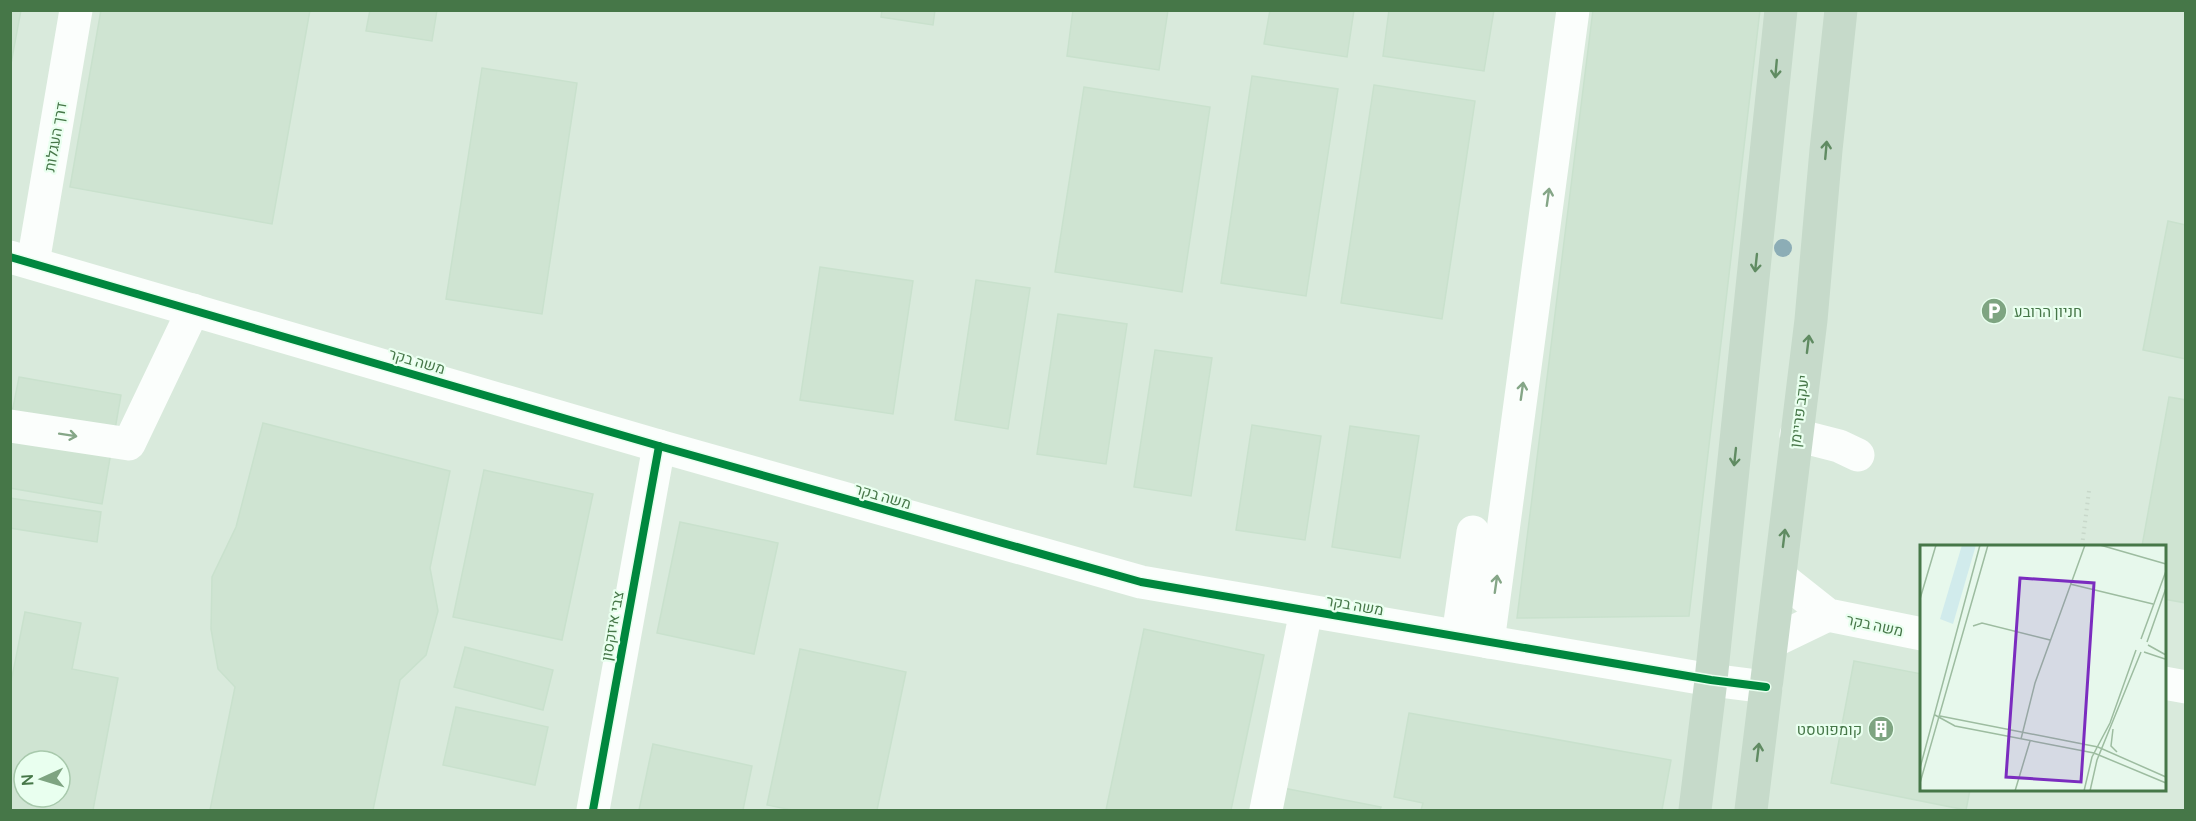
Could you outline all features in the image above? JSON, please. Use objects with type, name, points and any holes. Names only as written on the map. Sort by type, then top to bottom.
[{"type":"main road","points":[[1695,810],[1711,680],[1781,10]]},
{"type":"main road","name":"יעקב פריימן","points":[[1751,810],[1811,320],[1840,10]]},
{"type":"street","name":"דרך העגלות","points":[[22,260],[76,10]]},
{"type":"street","points":[[1473,639],[1574,10]]},
{"type":"street","name":"משה בקר","points":[[22,260],[659,446],[1141,582],[1711,680],[1766,687]]},
{"type":"street","points":[[10,426],[129,444],[193,310]]},
{"type":"street","name":"צבי איזקסון","points":[[593,810],[659,446]]},
{"type":"street","points":[[1473,532],[1473,639]]},
{"type":"street","name":"משה בקר","points":[[1780,577],[1828,615],[1920,634]]},
{"type":"street","points":[[1266,810],[1306,610]]},
{"type":"street","name":"משה בקר","points":[[1772,642],[1828,615]]},
{"type":"street","points":[[2166,683],[2186,687]]},
{"type":"path","points":[[2082,545],[2089,491]]},
{"type":"shaded area","points":[[10,11],[2185,11],[2185,810],[11,810]]},
{"type":"building","points":[[10,10],[21,10],[10,69]]},
{"type":"building","points":[[101,10],[310,10],[272,224],[70,187]]},
{"type":"building","points":[[370,10],[437,10],[432,41],[366,31]]},
{"type":"building","points":[[882,10],[935,10],[933,25],[881,17]]},
{"type":"building","points":[[1073,10],[1168,10],[1159,70],[1067,56]]},
{"type":"building","points":[[1270,10],[1354,10],[1347,57],[1264,44]]},
{"type":"building","points":[[1389,10],[1494,10],[1484,71],[1383,56]]},
{"type":"building","points":[[1593,10],[1760,10],[1689,616],[1517,618]]},
{"type":"building","points":[[482,68],[577,83],[542,314],[446,299]]},
{"type":"building","points":[[1252,76],[1338,89],[1306,296],[1221,283]]},
{"type":"building","points":[[1374,85],[1475,101],[1442,319],[1341,303]]},
{"type":"building","points":[[1084,87],[1210,107],[1182,292],[1055,272]]},
{"type":"building","points":[[2168,221],[2186,225],[2186,359],[2143,350]]},
{"type":"building","points":[[820,267],[913,281],[893,414],[800,400]]},
{"type":"building","points":[[976,280],[1030,288],[1008,429],[955,420]]},
{"type":"building","points":[[1058,314],[1127,324],[1106,464],[1037,454]]},
{"type":"building","points":[[1155,350],[1212,358],[1191,496],[1134,487]]},
{"type":"building","points":[[19,377],[121,395],[102,504],[10,488],[10,423]]},
{"type":"building","points":[[2169,397],[2186,400],[2186,603],[2166,599],[2166,545],[2142,545]]},
{"type":"building","points":[[263,423],[450,471],[430,568],[438,611],[426,655],[400,680],[373,810],[210,810],[235,687],[218,669],[211,629],[212,577],[236,527]]},
{"type":"building","points":[[1252,425],[1321,436],[1305,540],[1236,530]]},
{"type":"building","points":[[1350,426],[1419,436],[1400,558],[1332,547]]},
{"type":"building","points":[[484,470],[593,494],[562,640],[453,617]]},
{"type":"building","points":[[10,498],[101,512],[97,542],[10,528]]},
{"type":"building","points":[[680,522],[778,543],[754,654],[657,633]]},
{"type":"building","points":[[25,612],[81,623],[72,669],[118,678],[93,810],[10,810],[10,687]]},
{"type":"building","points":[[1144,629],[1264,655],[1231,810],[1106,810]]},
{"type":"building","points":[[465,647],[553,670],[543,710],[454,687]]},
{"type":"building","points":[[800,649],[906,672],[877,810],[792,810],[767,805]]},
{"type":"building","name":"קומפוטסט","points":[[1854,661],[1920,674],[1920,791],[1970,791],[1966,810],[1831,783]]},
{"type":"building","points":[[456,707],[548,727],[535,785],[443,765]]},
{"type":"building","points":[[1409,713],[1671,760],[1662,810],[1421,810],[1423,803],[1394,797]]},
{"type":"building","points":[[653,744],[752,766],[743,810],[639,810]]},
{"type":"building","points":[[1273,786],[1381,807],[1380,810],[1268,810]]},
{"type":"cycle path","points":[[10,257],[659,446],[1141,582],[1711,680],[1766,687]]},
{"type":"cycle path","points":[[593,810],[659,446]]},
{"type":"place","name":"חניון הרובע","points":[[1994,311]]},
{"type":"place","name":"קומפוטסט","points":[[1881,729]]}]
